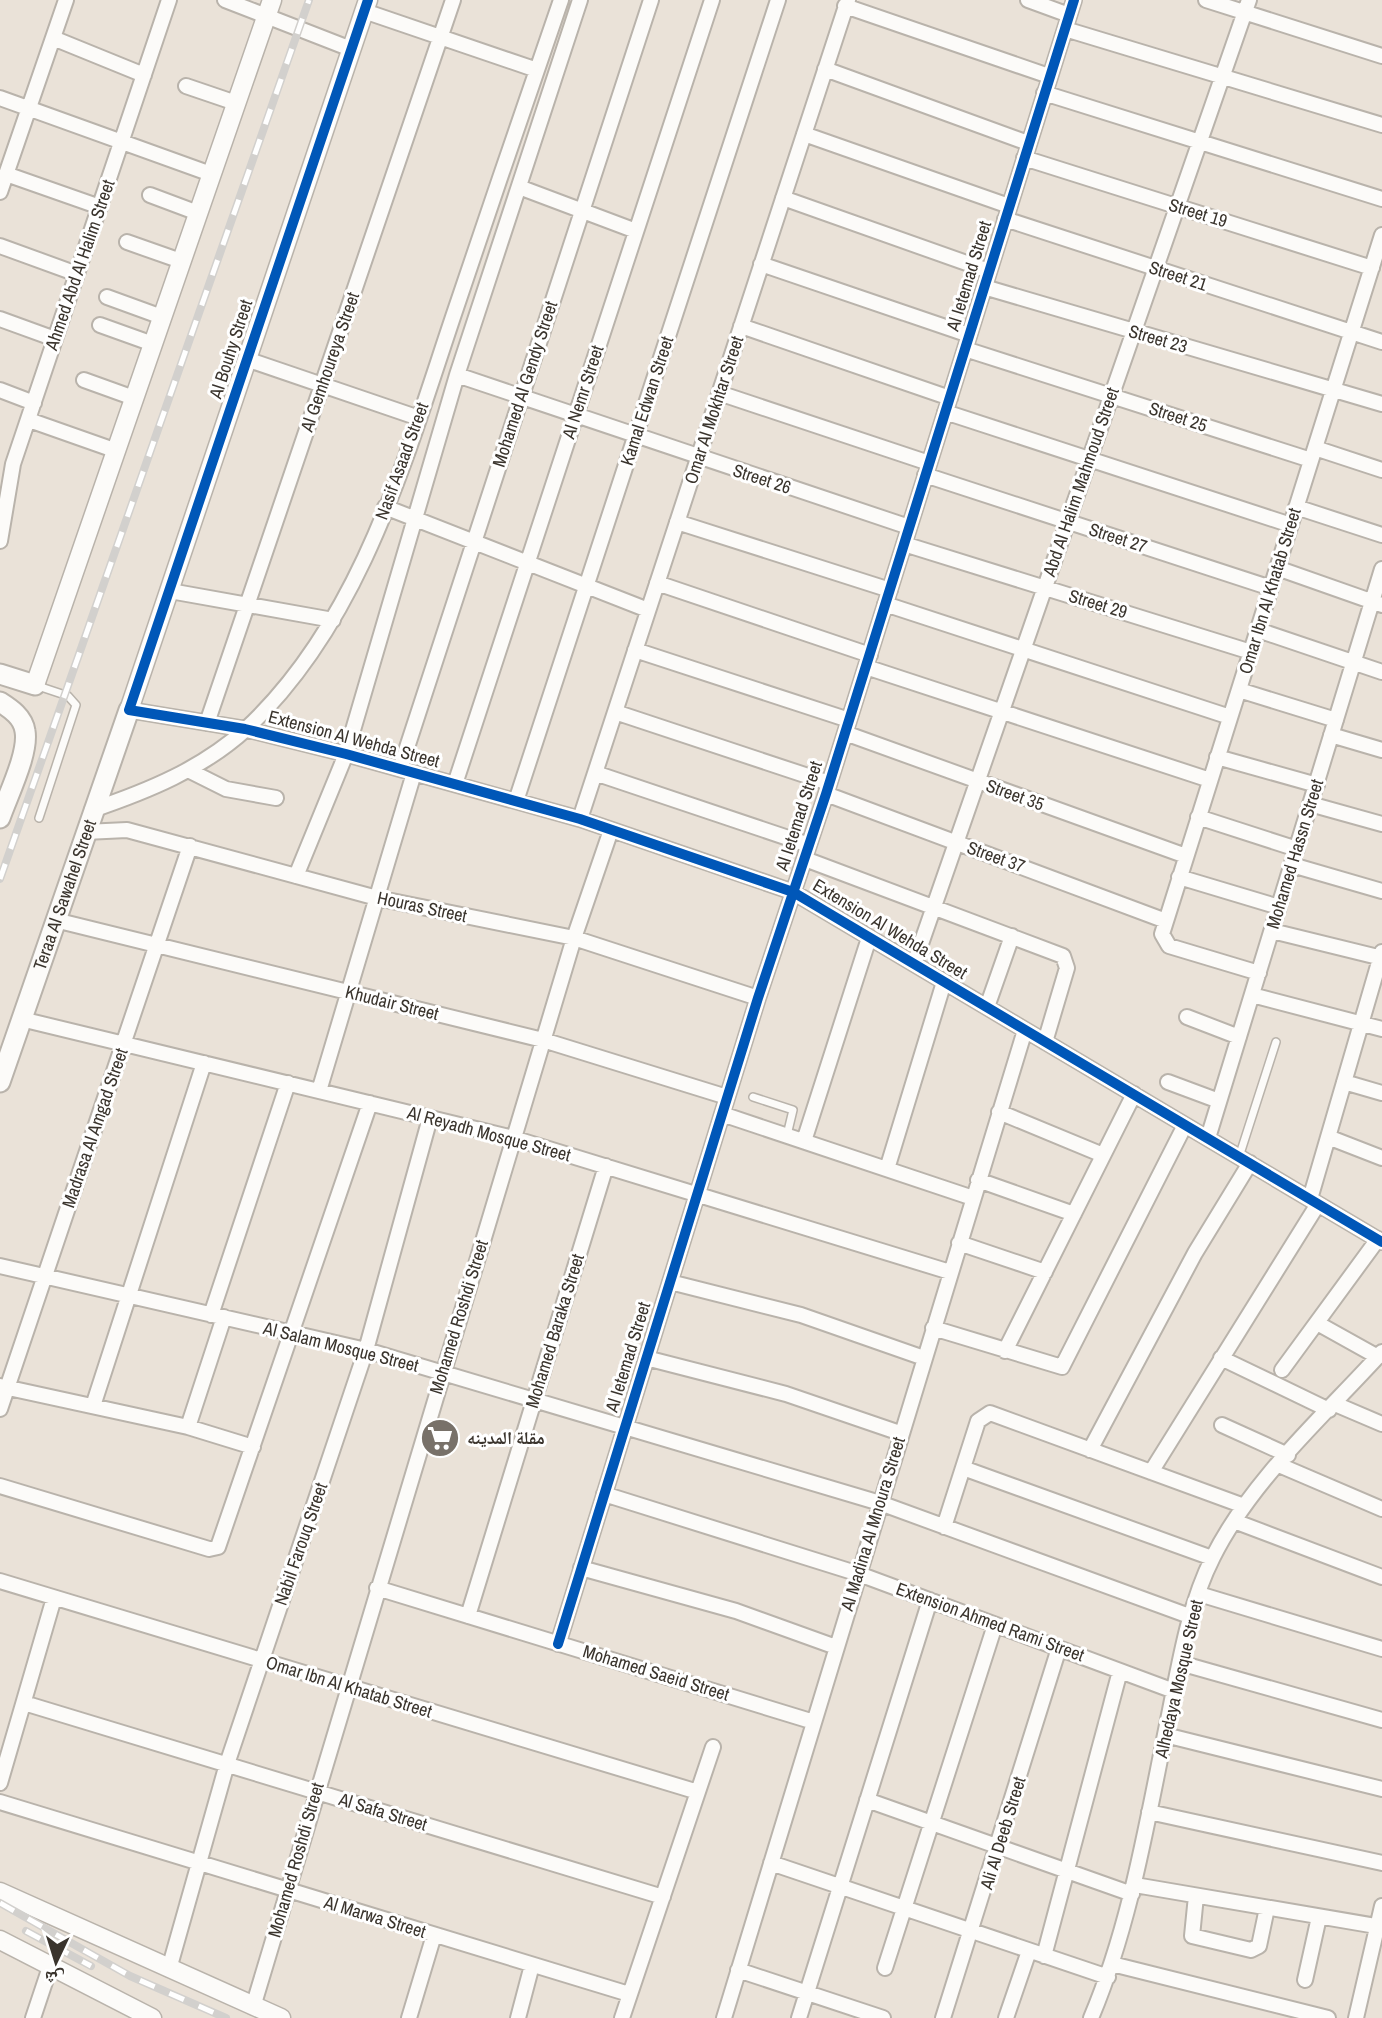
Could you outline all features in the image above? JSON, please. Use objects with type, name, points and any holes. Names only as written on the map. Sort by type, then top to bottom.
[{"type":"main road","points":[[0,674],[35,685]]},
{"type":"main road","points":[[0,702],[16,712],[25,730],[24,750],[1,810]]},
{"type":"main road","name":"Teraa Al Sawahel Street","points":[[0,1082],[92,810],[129,710]]},
{"type":"street","points":[[0,192],[66,0]]},
{"type":"street","name":"Ahmed Abd Al Halim Street","points":[[1,537],[6,461],[29,420],[169,0]]},
{"type":"street","points":[[225,0],[269,8],[351,49]]},
{"type":"street","name":"Al Gemhoureya Street","points":[[207,723],[453,0]]},
{"type":"street","name":"Nasif Asaad Street","points":[[92,810],[135,795],[188,771],[245,729],[292,680],[333,620],[369,549],[419,418],[561,0]]},
{"type":"street","name":"Nasif Asaad Street","points":[[296,876],[346,754],[457,375],[580,0]]},
{"type":"street","name":"Mohamed Al Gendy Street","points":[[400,769],[651,0]]},
{"type":"street","name":"Al Nemr Street","points":[[455,784],[712,0]]},
{"type":"street","name":"Kamal Edwan Street","points":[[516,801],[778,0]]},
{"type":"street","points":[[1028,0],[1069,15]]},
{"type":"street","name":"Al Ietemad Street","points":[[558,1644],[758,998],[868,661],[1074,0]]},
{"type":"street","points":[[1206,0],[1247,6],[1382,56]]},
{"type":"street","points":[[846,3],[1049,76]]},
{"type":"street","name":"Omar Al Mokhtar Street","points":[[580,819],[846,3]]},
{"type":"street","points":[[366,6],[440,38],[537,70]]},
{"type":"street","name":"Al Bouhy Street","points":[[129,710],[366,6]]},
{"type":"street","name":"Abd Al Halim Mahmoud Street","points":[[914,964],[1247,6]]},
{"type":"street","points":[[35,685],[269,8]]},
{"type":"street","points":[[1065,29],[1382,125]]},
{"type":"street","points":[[53,38],[144,75]]},
{"type":"street","points":[[825,69],[1028,143]]},
{"type":"street","points":[[186,86],[236,103]]},
{"type":"street","points":[[1044,93],[1382,199]]},
{"type":"street","points":[[0,98],[211,174]]},
{"type":"street","name":"Street 21","points":[[804,134],[1156,269],[1382,342]]},
{"type":"street","name":"Street 19","points":[[1024,159],[1177,207],[1376,263]]},
{"type":"street","points":[[6,174],[100,208]]},
{"type":"street","points":[[519,187],[636,231]]},
{"type":"street","points":[[150,195],[198,213]]},
{"type":"street","points":[[783,198],[989,271]]},
{"type":"street","name":"Omar Ibn Al Khatab Street","points":[[1259,973],[1169,946],[1162,934],[1351,333],[1376,263],[1382,235]]},
{"type":"street","points":[[127,242],[181,261]]},
{"type":"street","points":[[0,247],[77,274]]},
{"type":"street","name":"Street 25","points":[[761,264],[1111,396],[1313,454],[1382,470]]},
{"type":"street","name":"Street 23","points":[[984,287],[1382,404]]},
{"type":"street","points":[[107,297],[162,317]]},
{"type":"street","points":[[0,319],[55,339]]},
{"type":"street","points":[[100,325],[153,344]]},
{"type":"street","points":[[741,326],[950,398]]},
{"type":"street","points":[[246,359],[419,418]]},
{"type":"street","name":"Street 26","points":[[457,375],[909,527]]},
{"type":"street","points":[[84,380],[134,398]]},
{"type":"street","points":[[0,390],[34,403]]},
{"type":"street","name":"Street 27","points":[[719,393],[1068,522],[1271,588]]},
{"type":"street","points":[[945,412],[1291,525]]},
{"type":"street","points":[[29,420],[117,451]]},
{"type":"street","points":[[385,507],[648,610]]},
{"type":"street","points":[[1296,507],[1382,536]]},
{"type":"street","points":[[677,522],[888,597],[1023,649],[1230,717]]},
{"type":"street","name":"Street 29","points":[[904,544],[1251,652]]},
{"type":"street","points":[[1277,568],[1377,603]]},
{"type":"street","name":"Mohamed Hassn Street","points":[[1208,1138],[1353,662],[1377,603],[1382,569]]},
{"type":"street","points":[[657,583],[1001,712],[1210,780]]},
{"type":"street","points":[[170,591],[333,620]]},
{"type":"street","points":[[1258,630],[1382,672]]},
{"type":"street","name":"Street 35","points":[[635,650],[847,727],[977,781],[1186,856]]},
{"type":"street","points":[[1239,690],[1336,720]]},
{"type":"street","name":"Extension Al Wehda Street","points":[[129,710],[245,729],[346,754],[580,819],[793,892],[1380,1240]]},
{"type":"street","name":"Street 37","points":[[615,712],[827,789],[956,842],[1166,920]]},
{"type":"street","points":[[1331,735],[1382,750]]},
{"type":"street","points":[[1217,757],[1317,785]]},
{"type":"street","points":[[188,771],[226,789],[276,798]]},
{"type":"street","points":[[319,1091],[414,773]]},
{"type":"street","points":[[595,773],[807,852],[933,907],[1059,954],[1066,959],[1067,968],[1045,1042]]},
{"type":"street","points":[[1310,804],[1382,824]]},
{"type":"street","points":[[1198,817],[1297,849]]},
{"type":"street","name":"Houras Street","points":[[85,832],[127,830],[377,898],[574,938],[758,998]]},
{"type":"street","name":"Mohamed Roshdi Street","points":[[253,2007],[513,1138],[574,938],[611,830]]},
{"type":"street","name":"Madrasa Al Amgad Street","points":[[0,1409],[4,1387],[45,1276],[190,846]]},
{"type":"street","points":[[1292,866],[1382,891]]},
{"type":"street","points":[[1180,877],[1279,907]]},
{"type":"street","name":"Khudair Street","points":[[55,920],[543,1040],[727,1097]]},
{"type":"street","points":[[1151,1472],[1314,1201],[1328,1137],[1381,956],[1272,931]]},
{"type":"street","points":[[987,1007],[1012,936]]},
{"type":"street","points":[[804,1141],[869,937]]},
{"type":"street","points":[[887,1169],[944,982]]},
{"type":"street","points":[[1252,995],[1382,1029]]},
{"type":"street","points":[[1187,1017],[1239,1037]]},
{"type":"street","name":"Al Reyadh Mosque Street","points":[[21,1018],[513,1138],[950,1272]]},
{"type":"street","name":"Al Madina Al Mnoura Street","points":[[724,2018],[1024,1030]]},
{"type":"street","points":[[93,1406],[204,1063]]},
{"type":"street","points":[[1168,1082],[1219,1101]]},
{"type":"street","points":[[1344,1082],[1382,1093]]},
{"type":"street","points":[[188,1427],[218,1316],[288,1083]]},
{"type":"street","points":[[1005,1351],[1134,1094]]},
{"type":"street","points":[[0,1486],[216,1549],[220,1544],[370,1103]]},
{"type":"street","points":[[999,1112],[1103,1155]]},
{"type":"street","points":[[723,1114],[973,1198]]},
{"type":"street","name":"Nabil Farouq Street","points":[[169,1969],[227,1764],[366,1350],[430,1118]]},
{"type":"street","points":[[933,1328],[1062,1367],[1185,1125]]},
{"type":"street","points":[[1328,1137],[1382,1158]]},
{"type":"street","points":[[1090,1450],[1245,1160]]},
{"type":"street","name":"Mohamed Baraka Street","points":[[468,1616],[606,1166]]},
{"type":"street","points":[[978,1180],[1074,1213]]},
{"type":"street","points":[[1282,1370],[1380,1240]]},
{"type":"street","points":[[959,1243],[1045,1272]]},
{"type":"street","name":"Al Salam Mosque Street","points":[[0,1266],[366,1350],[880,1503],[1192,1617]]},
{"type":"street","points":[[670,1282],[801,1315],[924,1358]]},
{"type":"street","points":[[1317,1324],[1380,1355]]},
{"type":"street","name":"Alhedaya Mosque Street","points":[[1091,2018],[1110,1971],[1133,1889],[1180,1663],[1212,1558],[1244,1506],[1380,1355]]},
{"type":"street","points":[[646,1358],[786,1394],[900,1433]]},
{"type":"street","points":[[1221,1358],[1332,1407],[1382,1424]]},
{"type":"street","points":[[4,1387],[188,1427],[253,1447]]},
{"type":"street","points":[[944,1527],[978,1420],[985,1413],[1244,1506]]},
{"type":"street","points":[[1222,1425],[1283,1460],[1382,1509]]},
{"type":"street","points":[[963,1468],[1212,1558]]},
{"type":"street","name":"Extension Ahmed Rami Street","points":[[604,1494],[859,1574],[1174,1691]]},
{"type":"street","points":[[1234,1521],[1382,1577]]},
{"type":"street","points":[[581,1568],[736,1611],[836,1647]]},
{"type":"street","name":"Omar Ibn Al Khatab Street","points":[[0,1581],[698,1791]]},
{"type":"street","name":"Mohamed Saeid Street","points":[[377,1588],[814,1722]]},
{"type":"street","points":[[1199,1594],[1382,1648]]},
{"type":"street","points":[[0,1783],[54,1598]]},
{"type":"street","points":[[799,2018],[930,1600]]},
{"type":"street","points":[[885,1968],[995,1625]]},
{"type":"street","name":"Ali Al Deeb Street","points":[[943,2018],[973,1932],[1059,1648]]},
{"type":"street","points":[[1180,1663],[1382,1720]]},
{"type":"street","points":[[1044,1956],[1120,1671]]},
{"type":"street","name":"Al Safa Street","points":[[24,1703],[663,1897]]},
{"type":"street","points":[[1165,1735],[1382,1789]]},
{"type":"street","points":[[622,2018],[713,1747]]},
{"type":"street","points":[[867,1800],[1067,1871],[1133,1889],[1196,1896],[1379,1927]]},
{"type":"street","name":"Al Marwa Street","points":[[0,1802],[629,1994]]},
{"type":"street","points":[[1149,1812],[1382,1863]]},
{"type":"street","points":[[771,1863],[1044,1956],[1328,2018]]},
{"type":"street","points":[[0,1892],[281,2018]]},
{"type":"street","points":[[1196,1896],[1192,1936],[1251,1950],[1259,1946],[1267,1908]]},
{"type":"street","points":[[1356,2018],[1382,1906]]},
{"type":"street","points":[[1305,1979],[1319,1917]]},
{"type":"street","points":[[408,2018],[434,1935]]},
{"type":"street","points":[[0,1940],[145,2016]]},
{"type":"street","points":[[1006,2018],[1029,1951]]},
{"type":"street","points":[[518,2018],[532,1965]]},
{"type":"street","points":[[33,2018],[50,1967]]},
{"type":"street","points":[[738,1970],[875,2017]]},
{"type":"lane","points":[[35,685],[68,696],[76,705],[39,818]]},
{"type":"lane","points":[[1245,1160],[1276,1042]]},
{"type":"lane","points":[[753,1097],[793,1110],[787,1135]]},
{"type":"railway","points":[[0,879],[309,0]]},
{"type":"railway","points":[[0,1903],[130,1976],[226,2018]]},
{"type":"railway","points":[[26,1931],[91,1966]]},
{"type":"cycle path","points":[[368,0],[129,710],[245,729],[346,754],[580,819],[793,892],[1382,1242]]},
{"type":"cycle path","points":[[558,1644],[758,998],[826,794],[1074,0]]},
{"type":"place","name":"مقلة المدينه","points":[[440,1438]]}]
